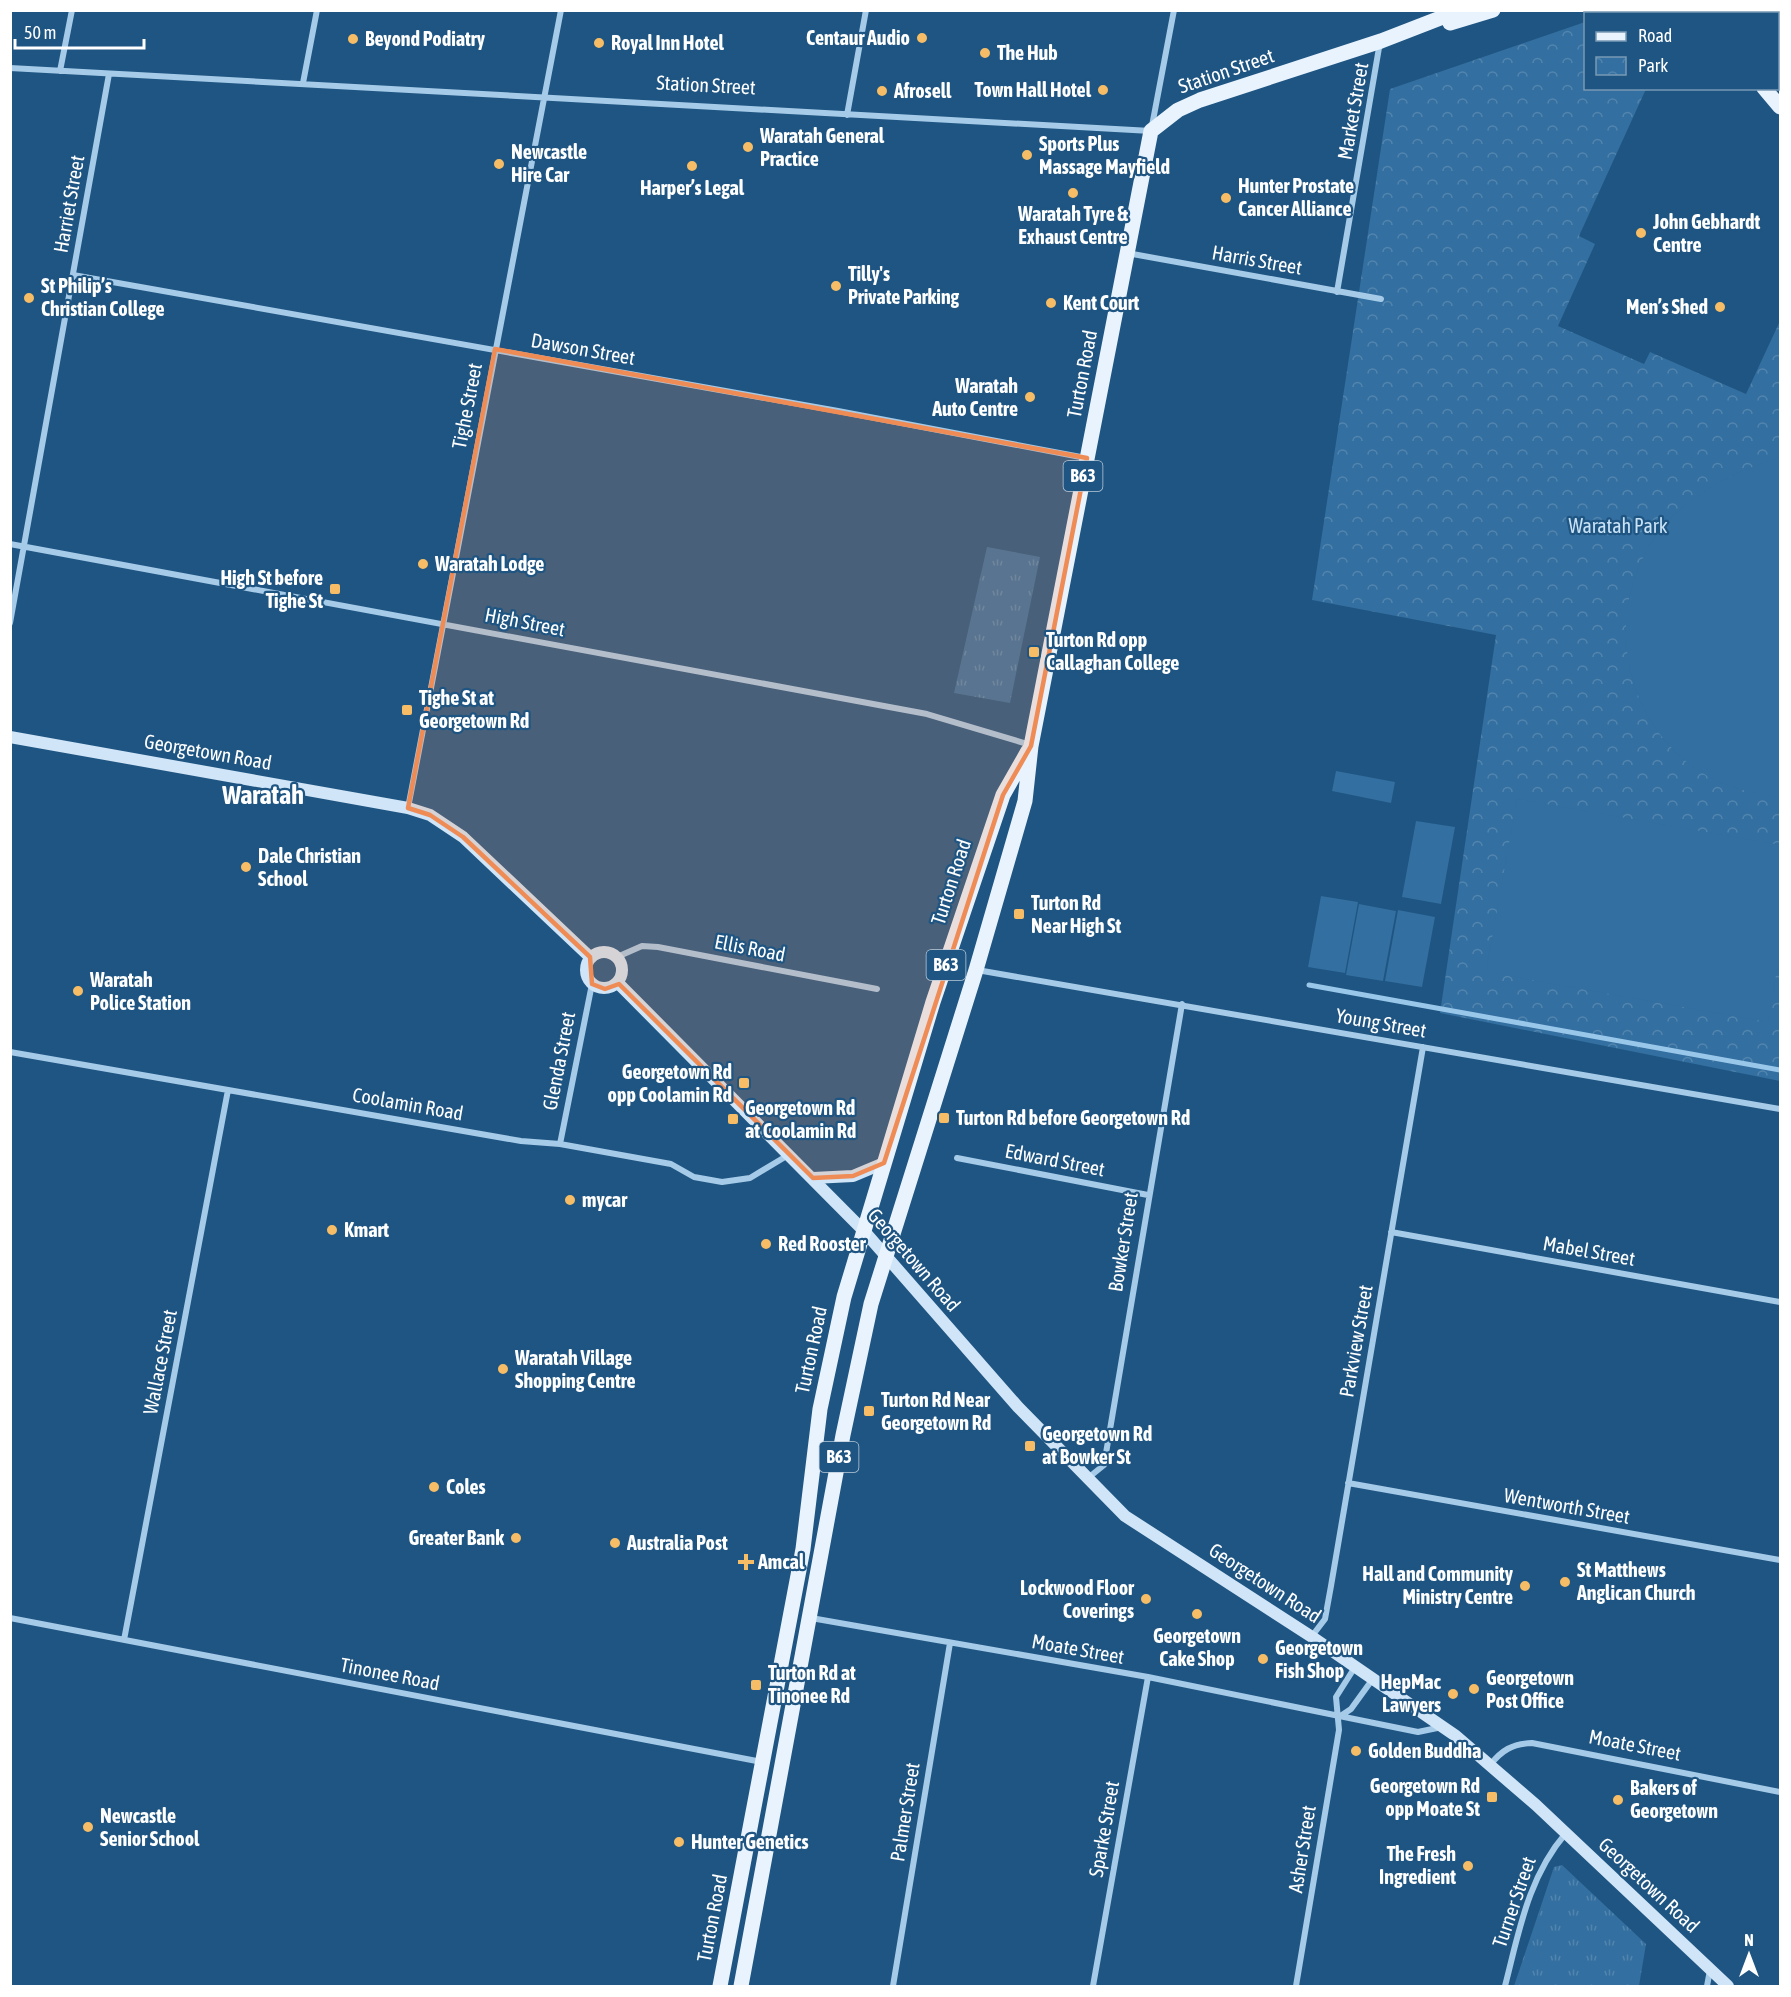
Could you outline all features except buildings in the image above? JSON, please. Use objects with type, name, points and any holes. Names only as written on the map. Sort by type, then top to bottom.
[{"type":"main road","name":"Station Street","points":[[1381,41],[1461,10]]},
{"type":"main road","name":"Station Street","points":[[1151,131],[1178,110],[1200,100],[1381,41],[1494,10]]},
{"type":"main road","points":[[1766,90],[1780,107]]},
{"type":"main road","name":"Turton Road","points":[[741,1986],[811,1618],[843,1435],[872,1304],[885,1256],[976,970],[1025,801],[1031,746],[1151,131]]},
{"type":"main road","name":"Turton Road","points":[[720,1986],[803,1549],[820,1409],[844,1297],[933,1002],[1003,795],[1031,746]]},
{"type":"street","points":[[60,71],[72,10]]},
{"type":"street","points":[[303,83],[316,10]]},
{"type":"street","name":"Tighe Street","points":[[408,808],[441,624],[561,10]]},
{"type":"street","points":[[847,115],[866,10]]},
{"type":"street","name":"Turton Road","points":[[1151,131],[1174,10]]},
{"type":"street","name":"Market Street","points":[[1337,291],[1381,41]]},
{"type":"street","name":"Station Street","points":[[10,69],[303,83],[1151,131]]},
{"type":"street","name":"Harriet Street","points":[[10,623],[109,74]]},
{"type":"street","name":"Harris Street","points":[[1127,253],[1381,300]]},
{"type":"street","name":"Dawson Street","points":[[73,275],[495,349],[1087,458]]},
{"type":"street","name":"High Street","points":[[10,544],[927,714],[1031,746]]},
{"type":"street","name":"Georgetown Road","points":[[12,737],[408,808],[430,815],[463,837],[591,958]]},
{"type":"street","name":"Ellis Road","points":[[617,957],[642,946],[658,947],[878,989]]},
{"type":"street","points":[[602,952],[617,957],[623,969],[618,982],[605,988],[592,984],[586,973],[591,958],[602,952]]},
{"type":"street","name":"Young Street","points":[[976,970],[1780,1109]]},
{"type":"street","name":"Georgetown Road","points":[[618,982],[864,1231],[1018,1407],[1086,1479],[1125,1516],[1311,1636],[1442,1727],[1490,1765],[1566,1833],[1728,1986]]},
{"type":"street","name":"Glenda Street","points":[[561,1144],[592,984]]},
{"type":"street","name":"Bowker Street","points":[[1086,1479],[1104,1465],[1182,1004]]},
{"type":"street","name":"Parkview Street","points":[[1311,1636],[1325,1619],[1423,1047]]},
{"type":"street","name":"Coolamin Road","points":[[10,1052],[521,1141],[561,1144],[671,1164],[694,1177],[722,1182],[750,1178],[790,1154]]},
{"type":"street","name":"Wallace Street","points":[[124,1640],[228,1090]]},
{"type":"street","name":"Edward Street","points":[[957,1158],[1148,1195]]},
{"type":"street","points":[[813,1178],[853,1176],[884,1163]]},
{"type":"street","name":"Mabel Street","points":[[1391,1232],[1780,1302]]},
{"type":"street","name":"Wentworth Street","points":[[1348,1483],[1780,1560]]},
{"type":"street","name":"Tinonee Road","points":[[10,1618],[763,1762]]},
{"type":"street","name":"Moate Street","points":[[811,1618],[1148,1677],[1418,1732],[1442,1727]]},
{"type":"street","name":"Palmer Street","points":[[893,1986],[950,1643]]},
{"type":"street","points":[[1355,1667],[1336,1697],[1339,1717],[1351,1709],[1372,1680]]},
{"type":"street","name":"Sparke Street","points":[[1093,1986],[1148,1677]]},
{"type":"street","name":"Asher Street","points":[[1296,1986],[1339,1717]]},
{"type":"street","name":"Moate Street","points":[[1490,1765],[1501,1752],[1514,1744],[1532,1743],[1780,1792]]},
{"type":"street","name":"Turner Street","points":[[1504,1986],[1529,1897],[1548,1854],[1566,1833]]},
{"type":"street","points":[[1707,1986],[1710,1970]]},
{"type":"highlighted area","points":[[495,349],[1087,458],[1031,746],[1003,795],[884,1163],[853,1176],[813,1178],[619,984],[605,989],[592,984],[590,957],[463,837],[430,815],[408,808]]},
{"type":"green space","name":"Waratah Park","points":[[1584,22],[1584,90],[1646,90],[1579,236],[1595,244],[1558,326],[1644,364],[1650,352],[1746,394],[1780,321],[1780,1081],[1440,1013],[1496,635],[1312,600],[1390,89]]},
{"type":"green space","points":[[1780,457],[1780,797],[1724,784],[1706,775],[1677,754],[1655,727],[1638,696],[1629,662],[1626,628],[1630,593],[1642,560],[1672,516],[1700,494],[1731,476]]},
{"type":"green space","points":[[987,547],[1040,557],[1010,703],[954,693]]},
{"type":"green space","points":[[1336,771],[1395,782],[1391,803],[1332,791]]},
{"type":"green space","points":[[1517,799],[1780,845],[1780,952],[1768,1022],[1486,972]]},
{"type":"green space","points":[[1416,821],[1455,827],[1441,904],[1402,897]]},
{"type":"green space","points":[[1321,896],[1358,902],[1345,973],[1308,967]]},
{"type":"green space","points":[[1359,904],[1396,911],[1383,981],[1346,975]]},
{"type":"green space","points":[[1398,910],[1435,917],[1422,987],[1385,981]]},
{"type":"green space","points":[[1562,1865],[1646,1944],[1639,1986],[1514,1986],[1554,1867]]},
{"type":"waterway","points":[[1309,985],[1780,1070]]},
{"type":"place","name":"Centaur Audio","points":[[922,38]]},
{"type":"place","name":"Beyond Podiatry","points":[[353,39]]},
{"type":"place","name":"Royal Inn Hotel","points":[[599,43]]},
{"type":"place","name":"The Hub","points":[[985,53]]},
{"type":"place","name":"Town Hall Hotel","points":[[1103,90]]},
{"type":"place","name":"Afrosell","points":[[882,91]]},
{"type":"place","name":"Waratah General Practice","points":[[748,147]]},
{"type":"place","name":"Sports Plus Massage Mayfield","points":[[1027,155]]},
{"type":"place","name":"Newcastle Hire Car","points":[[499,164]]},
{"type":"place","name":"Harper’s Legal","points":[[692,166]]},
{"type":"place","name":"Waratah Tyre & Exhaust Centre","points":[[1073,193]]},
{"type":"place","name":"Hunter Prostate Cancer Alliance","points":[[1226,198]]},
{"type":"place","name":"John Gebhardt Centre","points":[[1641,233]]},
{"type":"place","name":"Tilly's Private Parking","points":[[836,286]]},
{"type":"place","name":"St Philip’s Christian College","points":[[29,298]]},
{"type":"place","name":"Kent Court","points":[[1051,303]]},
{"type":"place","name":"Men’s Shed","points":[[1720,307]]},
{"type":"place","name":"Waratah Auto Centre","points":[[1030,397]]},
{"type":"place","name":"Waratah Lodge","points":[[423,564]]},
{"type":"place","name":"High St before Tighe St","points":[[335,589]]},
{"type":"place","name":"Turton Rd opp Callaghan College","points":[[1034,652]]},
{"type":"place","name":"Tighe St at Georgetown Rd","points":[[407,710]]},
{"type":"place","name":"Dale Christian School","points":[[246,867]]},
{"type":"place","name":"Turton Rd Near High St","points":[[1019,914]]},
{"type":"place","name":"Waratah Police Station","points":[[78,991]]},
{"type":"place","name":"Georgetown Rd opp Coolamin Rd","points":[[744,1083]]},
{"type":"place","name":"Turton Rd before Georgetown Rd","points":[[944,1118]]},
{"type":"place","name":"Georgetown Rd at Coolamin Rd","points":[[733,1119]]},
{"type":"place","name":"mycar","points":[[570,1200]]},
{"type":"place","name":"Kmart","points":[[332,1230]]},
{"type":"place","name":"Red Rooster","points":[[766,1244]]},
{"type":"place","name":"Waratah Village Shopping Centre","points":[[503,1369]]},
{"type":"place","name":"Turton Rd Near Georgetown Rd","points":[[869,1411]]},
{"type":"place","name":"Georgetown Rd at Bowker St","points":[[1030,1446]]},
{"type":"place","name":"Coles","points":[[434,1487]]},
{"type":"place","name":"Greater Bank","points":[[516,1538]]},
{"type":"place","name":"Australia Post","points":[[615,1543]]},
{"type":"place","name":"Amcal","points":[[746,1562]]},
{"type":"place","name":"St Matthews Anglican Church","points":[[1565,1582]]},
{"type":"place","name":"Hall and Community Ministry Centre","points":[[1525,1586]]},
{"type":"place","name":"Lockwood Floor Coverings","points":[[1146,1599]]},
{"type":"place","name":"Georgetown Cake Shop","points":[[1197,1614]]},
{"type":"place","name":"Georgetown Fish Shop","points":[[1263,1659]]},
{"type":"place","name":"Turton Rd at Tinonee Rd","points":[[756,1685]]},
{"type":"place","name":"Georgetown Post Office","points":[[1474,1689]]},
{"type":"place","name":"HepMac Lawyers","points":[[1453,1694]]},
{"type":"place","name":"Golden Buddha","points":[[1356,1751]]},
{"type":"place","name":"Georgetown Rd opp Moate St","points":[[1492,1797]]},
{"type":"place","name":"Bakers of Georgetown","points":[[1618,1800]]},
{"type":"place","name":"Newcastle Senior School","points":[[88,1827]]},
{"type":"place","name":"Hunter Genetics","points":[[679,1842]]},
{"type":"place","name":"The Fresh Ingredient","points":[[1468,1866]]},
{"type":"district","name":"Waratah","points":[[263,795]]}]
